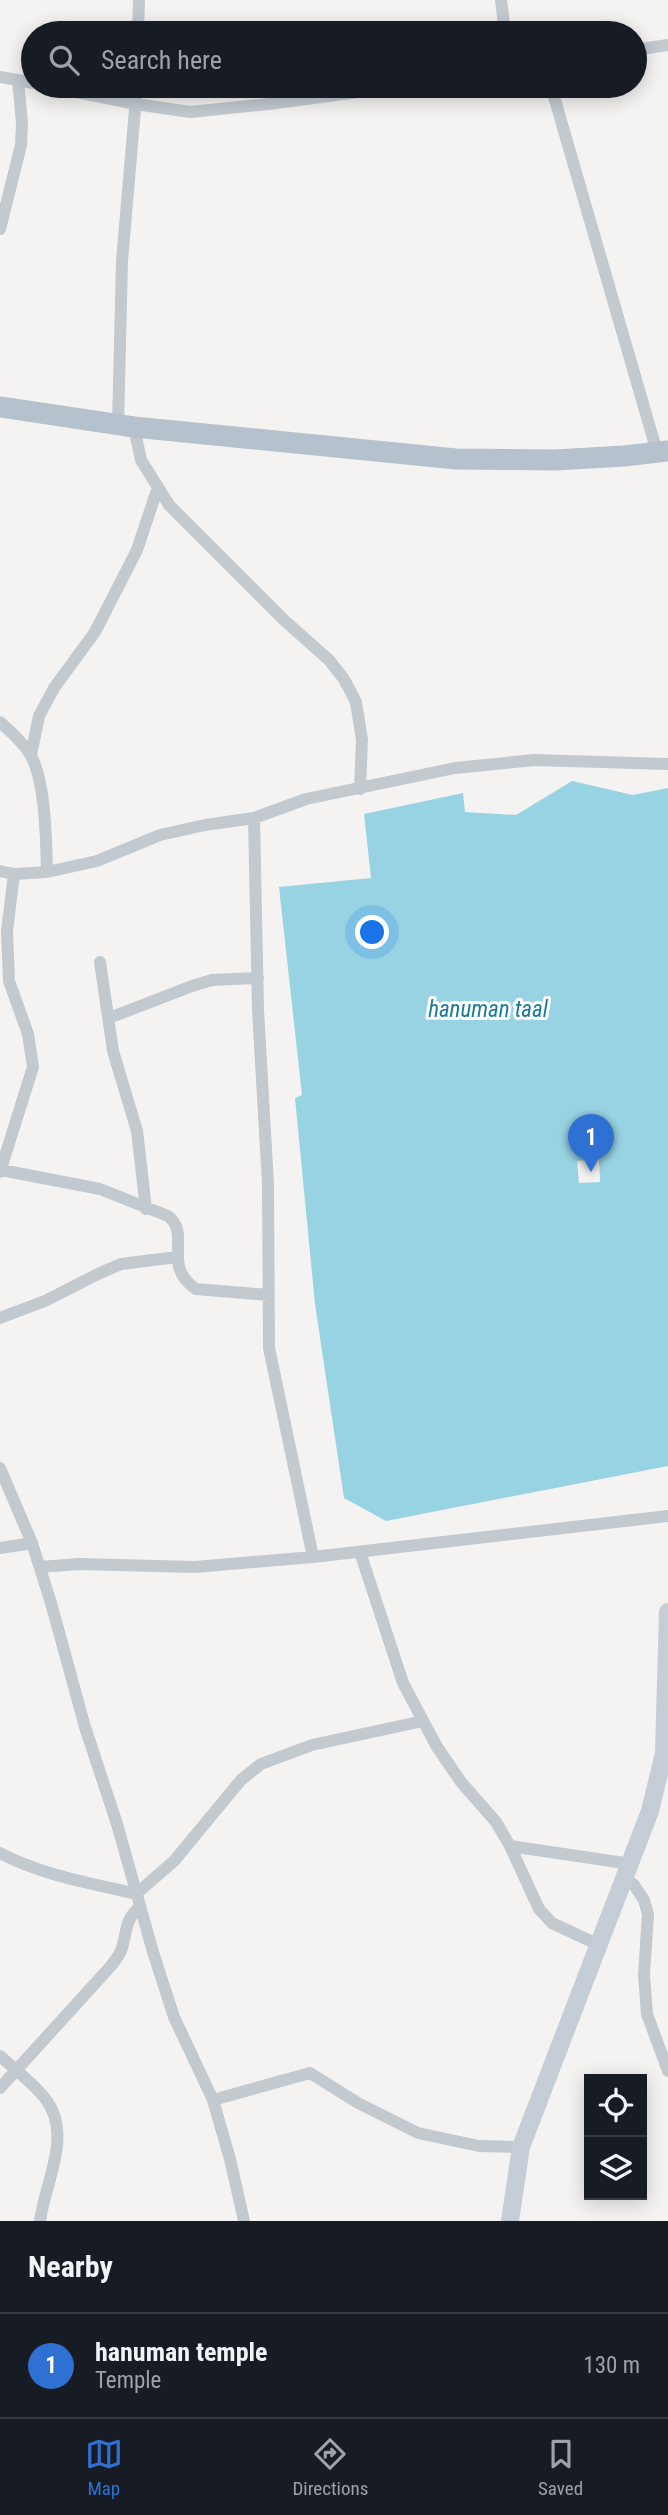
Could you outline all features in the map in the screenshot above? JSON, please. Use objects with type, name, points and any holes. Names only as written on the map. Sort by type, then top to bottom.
[{"type":"main road","points":[[0,408],[126,426],[456,459],[555,460],[663,451]]},
{"type":"street","points":[[138,21],[139,0]]},
{"type":"street","points":[[501,0],[504,21]]},
{"type":"street","points":[[647,48],[668,45]]},
{"type":"street","points":[[0,77],[21,81]]},
{"type":"street","points":[[0,229],[21,145],[18,80]]},
{"type":"street","points":[[106,98],[190,112],[311,98]]},
{"type":"street","points":[[136,98],[122,261],[126,426],[141,460],[170,505],[329,660],[344,679],[356,702],[362,740],[360,789]]},
{"type":"street","points":[[555,98],[663,451]]},
{"type":"street","points":[[31,755],[40,716],[54,688],[101,621],[137,550],[158,487]]},
{"type":"street","points":[[0,722],[17,737],[31,755],[38,773],[46,835],[47,872]]},
{"type":"street","points":[[0,871],[13,874],[47,872],[97,862],[160,835],[254,818],[306,799],[455,768],[534,760],[668,764]]},
{"type":"street","points":[[254,818],[257,978],[268,1184],[270,1348],[313,1557]]},
{"type":"street","points":[[13,874],[7,931],[9,981],[28,1034],[33,1066],[0,1171],[100,1189],[168,1216],[176,1222],[177,1257],[187,1283],[196,1289],[269,1295]]},
{"type":"street","points":[[100,962],[113,1051],[137,1131],[146,1209]]},
{"type":"street","points":[[108,1018],[212,980],[257,978]]},
{"type":"street","points":[[0,1318],[46,1301],[121,1264],[177,1257]]},
{"type":"street","points":[[0,1468],[40,1567],[85,1727],[117,1824],[174,2017],[213,2100],[244,2221]]},
{"type":"street","points":[[40,1567],[79,1564],[195,1567],[360,1552],[668,1516]]},
{"type":"street","points":[[0,1548],[32,1543]]},
{"type":"street","points":[[360,1552],[403,1683],[437,1748],[461,1782],[496,1822],[539,1909],[552,1923],[599,1945]]},
{"type":"street","points":[[510,2221],[521,2147],[650,1811],[664,1766],[668,1612]]},
{"type":"street","points":[[136,1894],[174,1861],[242,1780],[261,1763],[312,1745],[423,1721]]},
{"type":"street","points":[[510,1846],[628,1868]]},
{"type":"street","points":[[0,1853],[14,1861],[47,1871],[136,1894]]},
{"type":"street","points":[[628,1868],[648,1914],[644,1975],[647,2014],[668,2071]]},
{"type":"street","points":[[0,2088],[110,1967],[122,1951],[127,1923],[140,1907]]},
{"type":"street","points":[[0,2056],[46,2099],[56,2117],[58,2132],[55,2158],[40,2221]]},
{"type":"street","points":[[213,2100],[310,2073],[358,2103],[418,2133],[479,2146],[521,2147]]},
{"type":"water","name":"hanuman taal","points":[[572,781],[633,795],[668,788],[668,1466],[386,1521],[344,1498],[315,1304],[295,1098],[302,1095],[279,887],[371,878],[364,814],[463,793],[465,812],[516,815]],"holes":[[[599,1159],[600,1182],[579,1183],[577,1161]]]},
{"type":"place","name":"hanuman temple","points":[[591,1172]]}]
